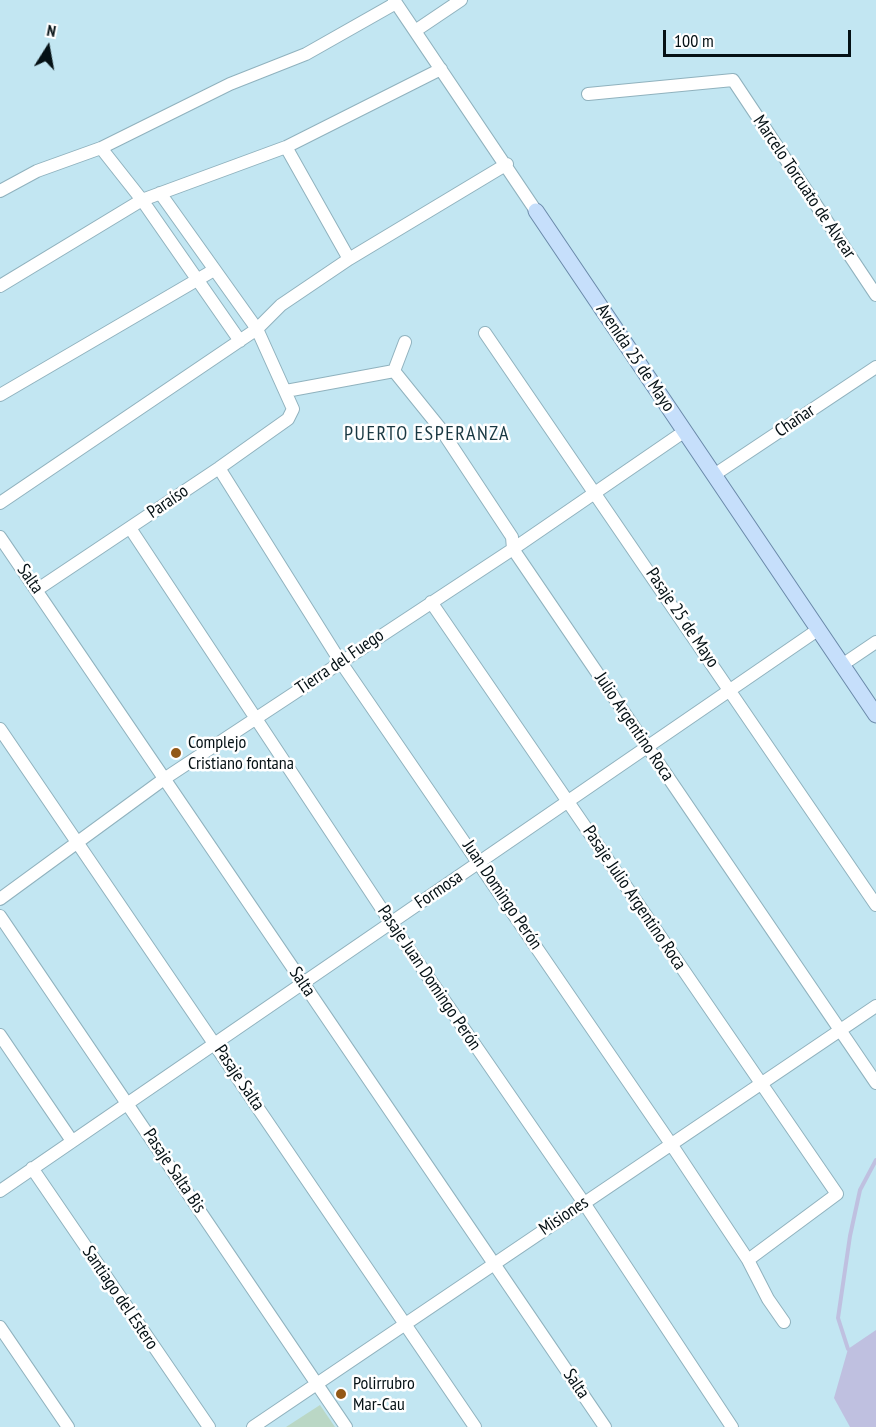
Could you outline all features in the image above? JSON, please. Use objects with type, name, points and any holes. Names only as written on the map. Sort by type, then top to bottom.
[{"type":"main road","name":"Avenida 25 de Mayo","points":[[536,211],[876,715]]},
{"type":"street","points":[[415,31],[461,0]]},
{"type":"street","points":[[0,191],[37,171],[101,148],[230,84],[306,54],[395,2]]},
{"type":"street","name":"Avenida 25 de Mayo","points":[[395,2],[507,164],[536,211]]},
{"type":"street","points":[[0,286],[142,200],[286,147],[441,69]]},
{"type":"street","name":"Marcelo Torcuato de Alvear","points":[[588,94],[733,80],[876,295]]},
{"type":"street","points":[[286,147],[349,259]]},
{"type":"street","points":[[101,148],[142,200],[240,341]]},
{"type":"street","points":[[0,503],[257,329],[281,304],[349,259],[507,164]]},
{"type":"street","points":[[160,193],[257,329],[286,391],[394,371],[405,342]]},
{"type":"street","points":[[0,395],[214,270]]},
{"type":"street","name":"Pasaje 25 de Mayo","points":[[485,333],[596,491],[876,905]]},
{"type":"street","name":"Chañar","points":[[714,475],[876,367]]},
{"type":"street","name":"Julio Argentino Roca","points":[[394,371],[440,428],[512,537],[513,549],[876,1083]]},
{"type":"street","name":"Paraíso","points":[[38,589],[288,419],[292,410],[286,391]]},
{"type":"street","name":"Tierra del Fuego","points":[[0,899],[164,779],[513,549],[685,431]]},
{"type":"street","name":"Juan Domingo Perón","points":[[219,468],[340,661],[671,1144],[748,1260],[768,1299],[784,1322]]},
{"type":"street","name":"Pasaje Juan Domingo Perón","points":[[130,528],[391,923],[584,1203],[732,1427]]},
{"type":"street","name":"Salta","points":[[0,537],[38,589],[302,983],[605,1427]]},
{"type":"street","name":"Pasaje Julio Argentino Roca","points":[[431,602],[837,1194],[748,1260]]},
{"type":"street","name":"Formosa","points":[[0,1191],[819,629]]},
{"type":"street","points":[[842,665],[876,642]]},
{"type":"street","name":"Pasaje Salta","points":[[0,729],[476,1427]]},
{"type":"street","name":"Pasaje Salta Bis","points":[[0,916],[346,1427]]},
{"type":"street","name":"Misiones","points":[[253,1427],[876,1006]]},
{"type":"street","points":[[0,1035],[72,1141]]},
{"type":"street","name":"Santiago del Estero","points":[[32,1168],[209,1427]]},
{"type":"street","points":[[0,1327],[68,1427]]},
{"type":"green space","points":[[320,1405],[335,1427],[286,1427]]},
{"type":"water","points":[[876,1330],[876,1427],[850,1427],[834,1398],[848,1349]]},
{"type":"waterway","points":[[848,1349],[838,1318],[850,1236],[860,1190],[876,1160]]},
{"type":"place","name":"Complejo Cristiano fontana","points":[[176,753]]},
{"type":"place","name":"Polirrubro Mar-Cau","points":[[341,1394]]},
{"type":"district","name":"PUERTO ESPERANZA","points":[[427,434]]}]
